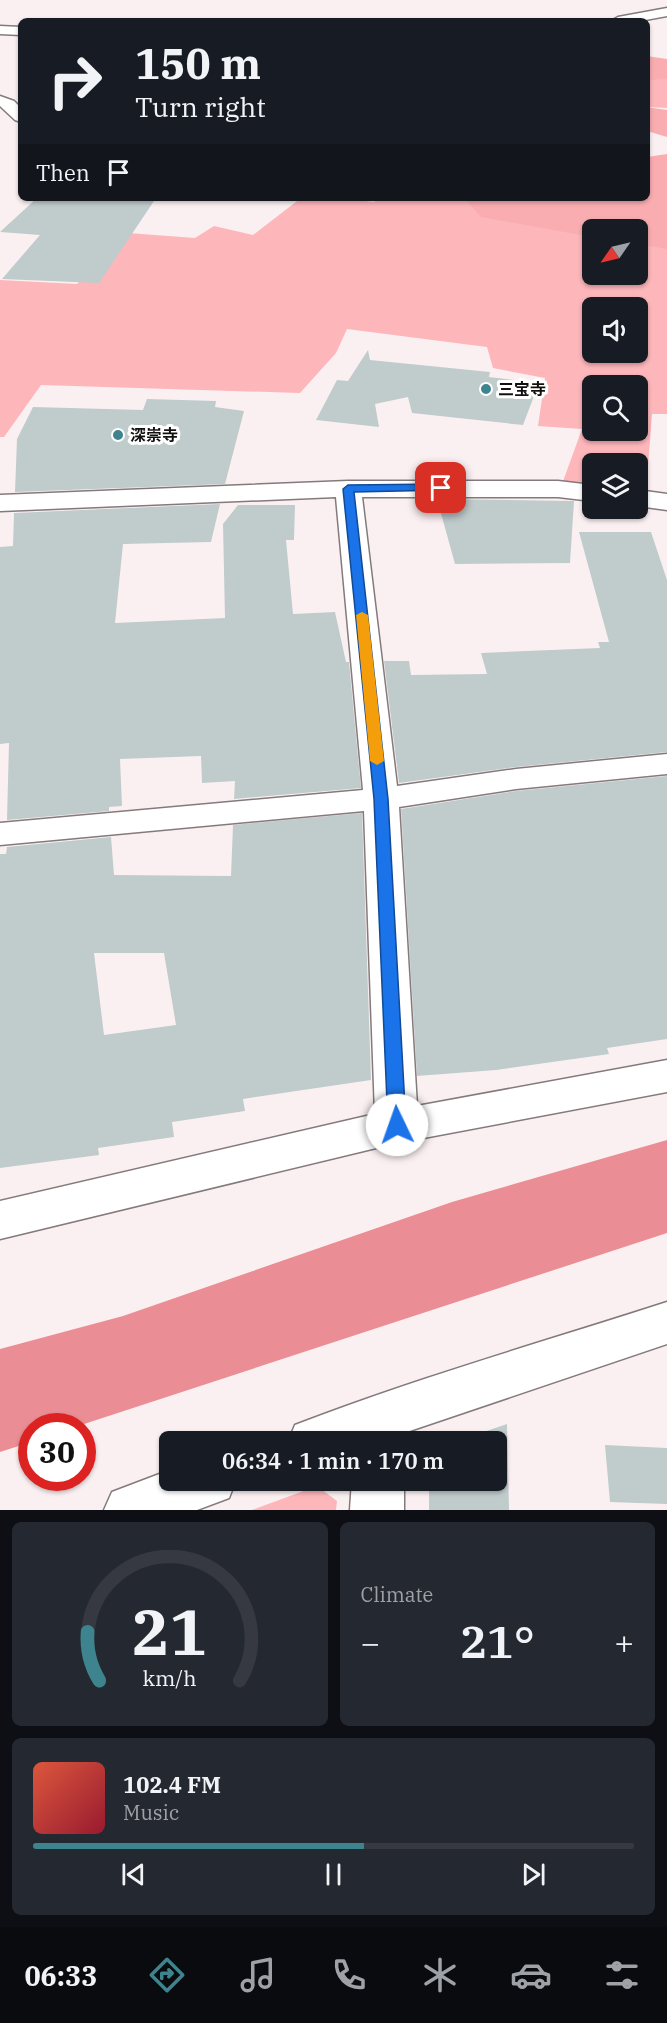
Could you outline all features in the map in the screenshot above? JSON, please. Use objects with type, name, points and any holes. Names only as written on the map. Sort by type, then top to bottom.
[{"type":"street","points":[[634,18],[667,12]]},
{"type":"street","points":[[0,30],[18,31]]},
{"type":"street","points":[[0,101],[8,104],[18,114]]},
{"type":"street","points":[[348,489],[381,799],[397,1125]]},
{"type":"street","points":[[0,503],[348,489],[558,489],[582,492]]},
{"type":"street","points":[[648,499],[667,501]]},
{"type":"street","points":[[0,834],[381,799],[516,779],[667,764]]},
{"type":"street","points":[[0,1220],[397,1125],[667,1076]]},
{"type":"street","points":[[379,1429],[667,1323]]},
{"type":"street","points":[[131,1510],[181,1491]]},
{"type":"street","points":[[377,1510],[378,1491]]},
{"type":"shaded area","points":[[650,56],[667,59],[667,79],[650,80]]},
{"type":"shaded area","points":[[667,73],[667,108],[650,107],[650,74]]},
{"type":"shaded area","points":[[650,108],[667,110],[667,137],[650,132]]},
{"type":"shaded area","points":[[667,154],[667,249],[648,246],[648,219],[582,219],[582,235],[481,217],[467,201],[650,201],[650,157]]},
{"type":"shaded area","points":[[667,186],[667,414],[652,414],[648,466],[648,453],[582,453],[582,486],[562,484],[582,429],[538,426],[545,378],[493,368],[487,347],[347,329],[336,353],[300,393],[41,385],[4,437],[0,437],[0,280],[77,284],[107,249],[88,230],[195,238],[214,226],[253,235],[297,201],[650,201],[650,196]]},
{"type":"shaded area","points":[[667,1140],[667,1233],[96,1420],[96,1413],[18,1413],[18,1446],[0,1452],[0,1349],[123,1316],[452,1202]]},
{"type":"shaded area","points":[[303,1491],[324,1491],[337,1501],[336,1510],[252,1510]]},
{"type":"building","points":[[34,201],[154,201],[99,283],[2,279],[40,235],[0,232]]},
{"type":"building","name":"三宝寺","points":[[368,350],[370,360],[490,372],[489,377],[539,383],[523,425],[412,413],[408,397],[375,404],[379,427],[316,420],[337,380],[348,381]]},
{"type":"building","points":[[147,399],[216,401],[215,407],[244,411],[225,484],[15,492],[17,439],[33,407],[143,410]]},
{"type":"building","points":[[437,499],[574,501],[570,563],[455,564]]},
{"type":"building","points":[[220,504],[211,542],[123,544],[115,623],[225,618],[223,524],[238,505],[295,505],[294,540],[286,540],[293,614],[335,612],[346,662],[349,662],[361,788],[234,799],[235,781],[202,783],[201,756],[120,759],[122,806],[109,807],[109,811],[7,820],[9,743],[0,744],[0,547],[13,546],[14,513]]},
{"type":"building","points":[[579,532],[651,532],[667,580],[667,752],[516,767],[399,783],[384,661],[409,661],[411,675],[487,674],[481,653],[600,648],[598,642],[609,642]]},
{"type":"building","points":[[667,776],[667,1039],[607,1048],[609,1054],[496,1070],[417,1076],[401,809],[516,791]]},
{"type":"building","points":[[362,813],[371,1080],[243,1099],[245,1111],[172,1122],[174,1137],[98,1148],[99,1155],[0,1168],[0,854],[6,854],[7,847],[111,837],[114,875],[231,876],[233,825]],"holes":[[[94,953],[164,953],[176,1025],[104,1035]]]},
{"type":"building","points":[[507,1424],[509,1510],[429,1510],[429,1491],[507,1491],[507,1431],[486,1431]]},
{"type":"building","points":[[605,1445],[667,1448],[667,1504],[610,1502]]},
{"type":"slow traffic","points":[[362,615],[377,761]]},
{"type":"place","name":"三宝寺","points":[[486,389]]},
{"type":"place","name":"深崇寺","points":[[118,435]]},
{"type":"route","points":[[397,1125],[381,799],[348,489],[441,488]]}]
